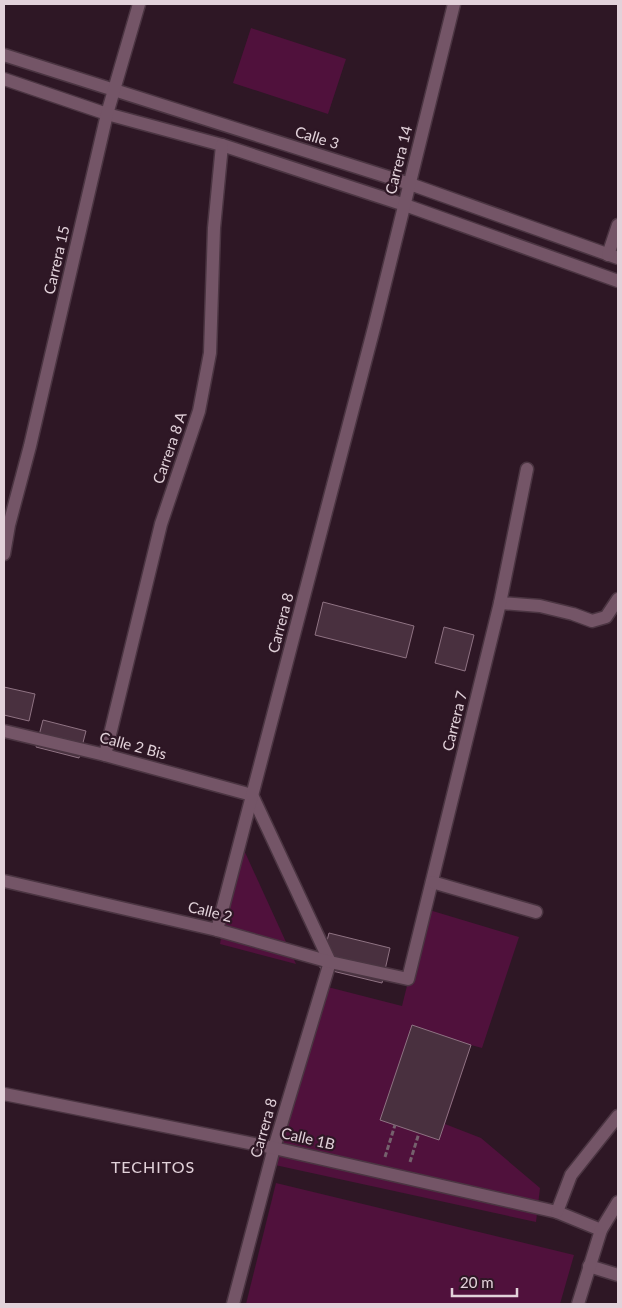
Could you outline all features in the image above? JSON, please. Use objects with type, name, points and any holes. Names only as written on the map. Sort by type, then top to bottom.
[{"type":"street","name":"Carrera 15","points":[[4,554],[9,525],[30,446],[107,114],[139,4]]},
{"type":"street","name":"Carrera 14","points":[[375,324],[454,4]]},
{"type":"street","name":"Calle 3","points":[[4,55],[410,184],[613,257]]},
{"type":"street","points":[[4,79],[107,114],[222,145],[405,205],[618,281]]},
{"type":"street","name":"Carrera 8 A","points":[[104,754],[161,524],[199,411],[210,353],[214,228],[222,145]]},
{"type":"street","points":[[613,257],[618,225]]},
{"type":"street","name":"Carrera 8","points":[[217,930],[375,324]]},
{"type":"street","name":"Carrera 7","points":[[408,979],[500,603],[527,469]]},
{"type":"street","points":[[500,603],[540,606],[592,621],[606,617],[618,599]]},
{"type":"street","name":"Calle 2 Bis","points":[[4,731],[104,754],[252,795]]},
{"type":"street","points":[[252,795],[330,962]]},
{"type":"street","name":"Calle 2","points":[[4,881],[217,930],[330,962],[408,979]]},
{"type":"street","points":[[432,882],[536,912]]},
{"type":"street","name":"Carrera 8","points":[[233,1304],[274,1148],[330,962]]},
{"type":"street","name":"Calle 1B","points":[[4,1094],[274,1148],[405,1177],[557,1212],[601,1230]]},
{"type":"street","points":[[557,1212],[571,1175],[618,1116]]},
{"type":"street","points":[[578,1304],[601,1230],[618,1202]]},
{"type":"street","points":[[589,1266],[618,1275]]},
{"type":"path","points":[[380,1172],[395,1125]]},
{"type":"path","points":[[405,1177],[419,1133]]},
{"type":"shaded area","points":[[251,28],[346,59],[328,114],[233,83]]},
{"type":"shaded area","points":[[238,837],[296,964],[220,944]]},
{"type":"shaded area","points":[[426,909],[519,937],[482,1048],[471,1045],[445,1124],[481,1138],[540,1188],[536,1222],[275,1165],[316,984],[402,1006]]},
{"type":"shaded area","points":[[276,1183],[574,1255],[560,1304],[246,1304]]},
{"type":"building","points":[[323,602],[414,626],[406,658],[315,635]]},
{"type":"building","points":[[444,627],[474,635],[465,671],[435,663]]},
{"type":"building","points":[[4,687],[35,694],[29,721],[4,715]]},
{"type":"building","points":[[43,720],[86,731],[79,758],[36,747]]},
{"type":"building","points":[[329,933],[390,948],[382,983],[320,968]]},
{"type":"building","points":[[412,1025],[471,1045],[439,1140],[380,1120]]},
{"type":"district","name":"TECHITOS","points":[[153,1167]]}]
